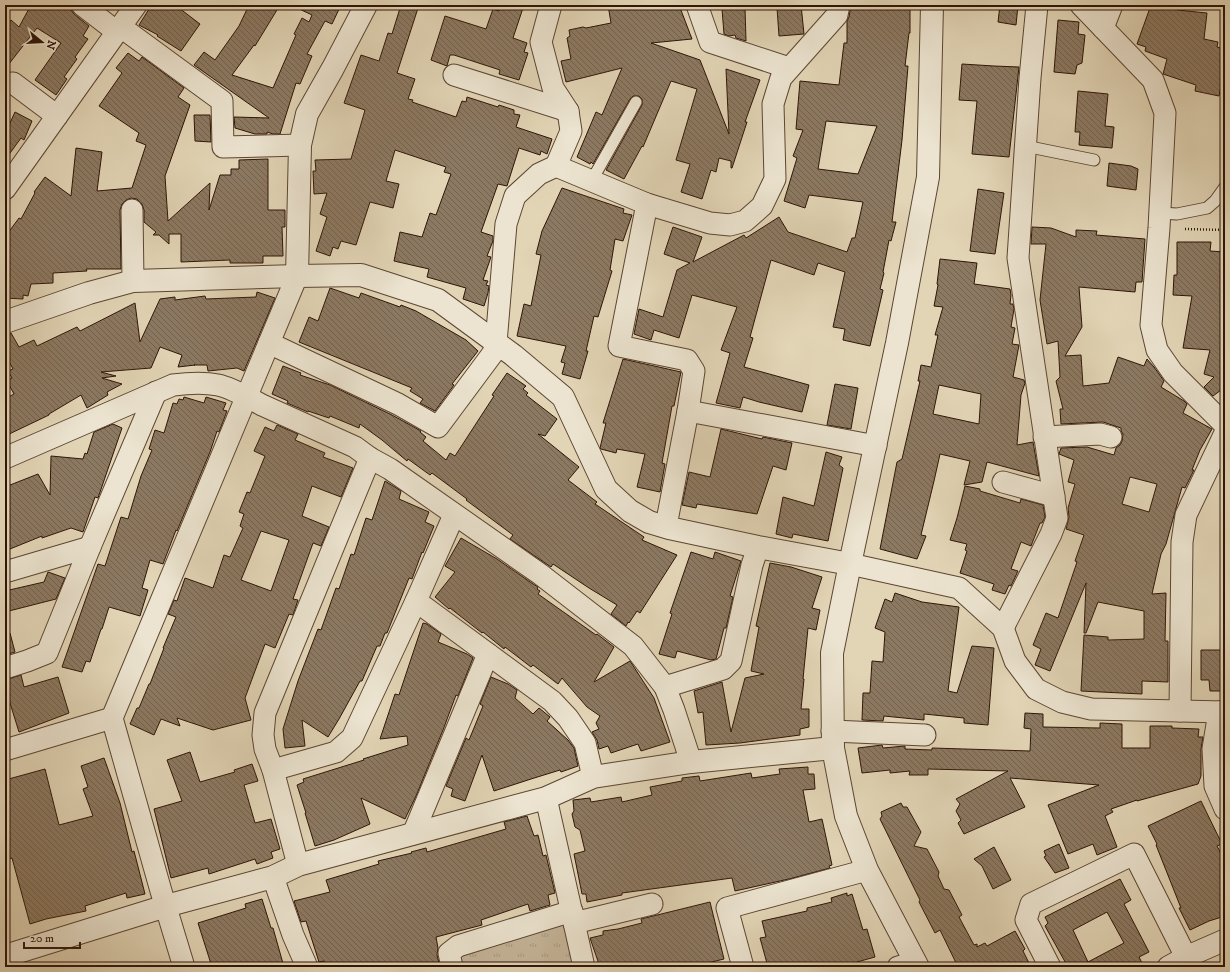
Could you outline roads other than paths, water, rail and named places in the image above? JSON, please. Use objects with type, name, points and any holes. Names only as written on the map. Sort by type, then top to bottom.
[{"type":"street","points":[[82,5],[222,101],[223,147],[300,145]]},
{"type":"street","points":[[5,189],[136,5]]},
{"type":"street","points":[[184,967],[112,718],[297,276],[300,145],[307,114],[366,5]]},
{"type":"street","points":[[269,343],[398,404],[438,427],[493,353],[496,343],[506,224],[515,196],[539,174],[556,166],[572,131],[568,111],[553,88],[541,42],[551,5]]},
{"type":"street","points":[[697,5],[710,42],[789,68]]},
{"type":"street","points":[[556,166],[647,204],[710,223],[730,225],[745,221],[762,206],[775,179],[774,104],[780,78],[837,15],[839,5]]},
{"type":"street","points":[[910,965],[867,870],[846,816],[832,739],[832,652],[897,343],[928,177],[932,5]]},
{"type":"street","points":[[1003,628],[1051,534],[1057,518],[1018,258],[1030,78],[1037,5]]},
{"type":"street","points":[[1081,5],[1153,80],[1165,113],[1151,325],[1157,350],[1173,374],[1225,425]]},
{"type":"street","points":[[1103,28],[1112,5]]},
{"type":"street","points":[[454,75],[568,111]]},
{"type":"street","points":[[13,83],[57,116]]},
{"type":"street","points":[[647,204],[619,346],[687,360],[694,371],[688,411],[666,526]]},
{"type":"street","points":[[132,210],[132,281]]},
{"type":"street","points":[[5,322],[90,293],[132,281],[361,275],[438,300],[513,355],[563,397],[606,489],[630,511],[649,522],[669,528],[758,547],[850,564],[959,588],[1003,628],[1015,661],[1036,689],[1062,702],[1091,709],[1222,712],[1213,749],[1215,786],[1225,809]]},
{"type":"street","points":[[5,458],[173,385],[193,383],[218,385],[247,397],[349,444],[390,469],[540,574],[633,646],[664,687],[674,710],[691,762]]},
{"type":"street","points":[[5,668],[47,653],[156,392]]},
{"type":"street","points":[[688,411],[876,446]]},
{"type":"street","points":[[1180,711],[1182,542],[1186,515],[1225,433]]},
{"type":"street","points":[[1044,437],[1100,434],[1111,437]]},
{"type":"street","points":[[298,865],[273,770],[265,749],[263,735],[265,713],[370,458]]},
{"type":"street","points":[[1003,482],[1054,496]]},
{"type":"street","points":[[273,770],[336,752],[352,738],[416,601],[454,515]]},
{"type":"street","points":[[5,572],[90,547]]},
{"type":"street","points":[[664,687],[723,669],[731,661],[752,565],[758,547]]},
{"type":"street","points":[[416,601],[552,701],[568,718],[585,743],[593,777]]},
{"type":"street","points":[[413,834],[488,654]]},
{"type":"street","points":[[5,750],[112,718]]},
{"type":"street","points":[[5,956],[166,906],[273,877],[298,865],[546,798],[593,777],[832,739],[925,735]]},
{"type":"street","points":[[546,798],[584,967]]},
{"type":"street","points":[[1050,967],[1026,920],[1031,904],[1134,854],[1186,957]]},
{"type":"street","points":[[743,967],[727,908],[867,870]]},
{"type":"street","points":[[273,877],[293,935],[307,967]]},
{"type":"street","points":[[452,967],[449,952],[458,946],[573,917],[652,904]]},
{"type":"street","points":[[1168,967],[1186,957],[1225,940]]},
{"type":"lane","points":[[592,180],[636,102]]},
{"type":"lane","points":[[1025,146],[1094,160]]},
{"type":"lane","points":[[1159,221],[1177,214],[1207,208],[1215,201],[1225,188]]}]
